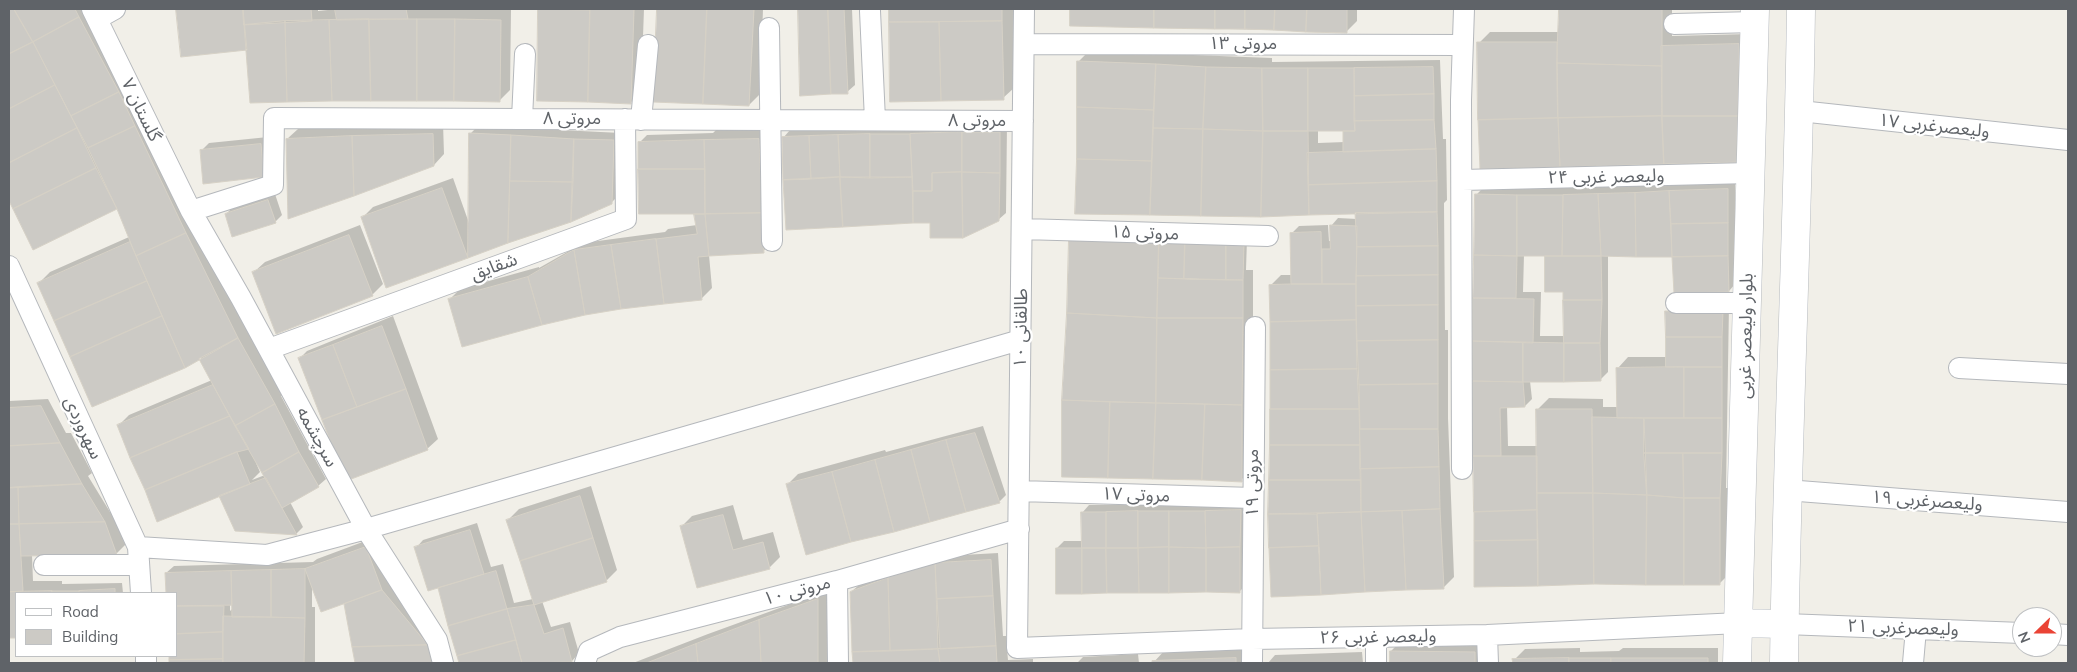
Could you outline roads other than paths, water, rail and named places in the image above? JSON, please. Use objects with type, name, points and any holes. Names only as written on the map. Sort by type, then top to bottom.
[{"type":"street","points":[[94,14],[115,9]]},
{"type":"street","name":"طالقانی ۱۰","points":[[1017,648],[1024,9]]},
{"type":"street","points":[[1462,469],[1462,45],[1464,9]]},
{"type":"street","points":[[1784,663],[1786,490],[1800,111],[1801,9]]},
{"type":"street","points":[[870,10],[875,120]]},
{"type":"street","name":"گلستان ۷","points":[[94,14],[191,210]]},
{"type":"street","points":[[1674,24],[1755,15]]},
{"type":"street","name":"بلوار ولیعصر غربی","points":[[1738,663],[1755,15]]},
{"type":"street","points":[[769,28],[772,240]]},
{"type":"street","points":[[633,120],[648,44]]},
{"type":"street","name":"مروتی ۱۳","points":[[1024,44],[1462,45]]},
{"type":"street","points":[[522,119],[524,54]]},
{"type":"street","name":"ولیعصرغربی ۱۷","points":[[1800,111],[2068,140]]},
{"type":"street","name":"مروتی ۸","points":[[191,210],[273,185],[274,118],[1023,121]]},
{"type":"street","name":"شقایق","points":[[269,349],[626,219],[633,120]]},
{"type":"street","name":"ولیعصر غربی ۲۴","points":[[1462,180],[1750,173]]},
{"type":"street","name":"سرچشمه","points":[[191,210],[269,349],[366,529],[438,640],[443,663]]},
{"type":"street","name":"مروتی ۱۵","points":[[1022,229],[1268,236]]},
{"type":"street","name":"سهروردی","points":[[9,266],[138,556],[141,592]]},
{"type":"street","points":[[1676,303],[1747,303]]},
{"type":"street","name":"مروتی ۱۹","points":[[1252,663],[1254,327]]},
{"type":"street","points":[[44,565],[138,556],[267,555],[366,529],[1020,340]]},
{"type":"street","points":[[1959,368],[2068,374]]},
{"type":"street","name":"ولیعصرغربی ۱۹","points":[[1786,490],[2068,512]]},
{"type":"street","name":"مروتی ۱۷","points":[[1019,491],[1253,498]]},
{"type":"street","name":"مروتی ۱۰","points":[[585,663],[589,651],[620,637],[837,581],[1019,529]]},
{"type":"street","points":[[837,581],[838,663]]},
{"type":"street","points":[[1739,623],[1785,624]]},
{"type":"street","name":"ولیعصر غربی ۲۶","points":[[1017,648],[1059,655],[1252,639],[1487,635],[1739,623]]},
{"type":"street","name":"ولیعصرغربی ۲۱","points":[[1785,624],[2012,633]]},
{"type":"street","points":[[1913,663],[1916,629]]},
{"type":"street","points":[[1487,635],[1488,663]]},
{"type":"street","points":[[1376,637],[1376,663]]}]
